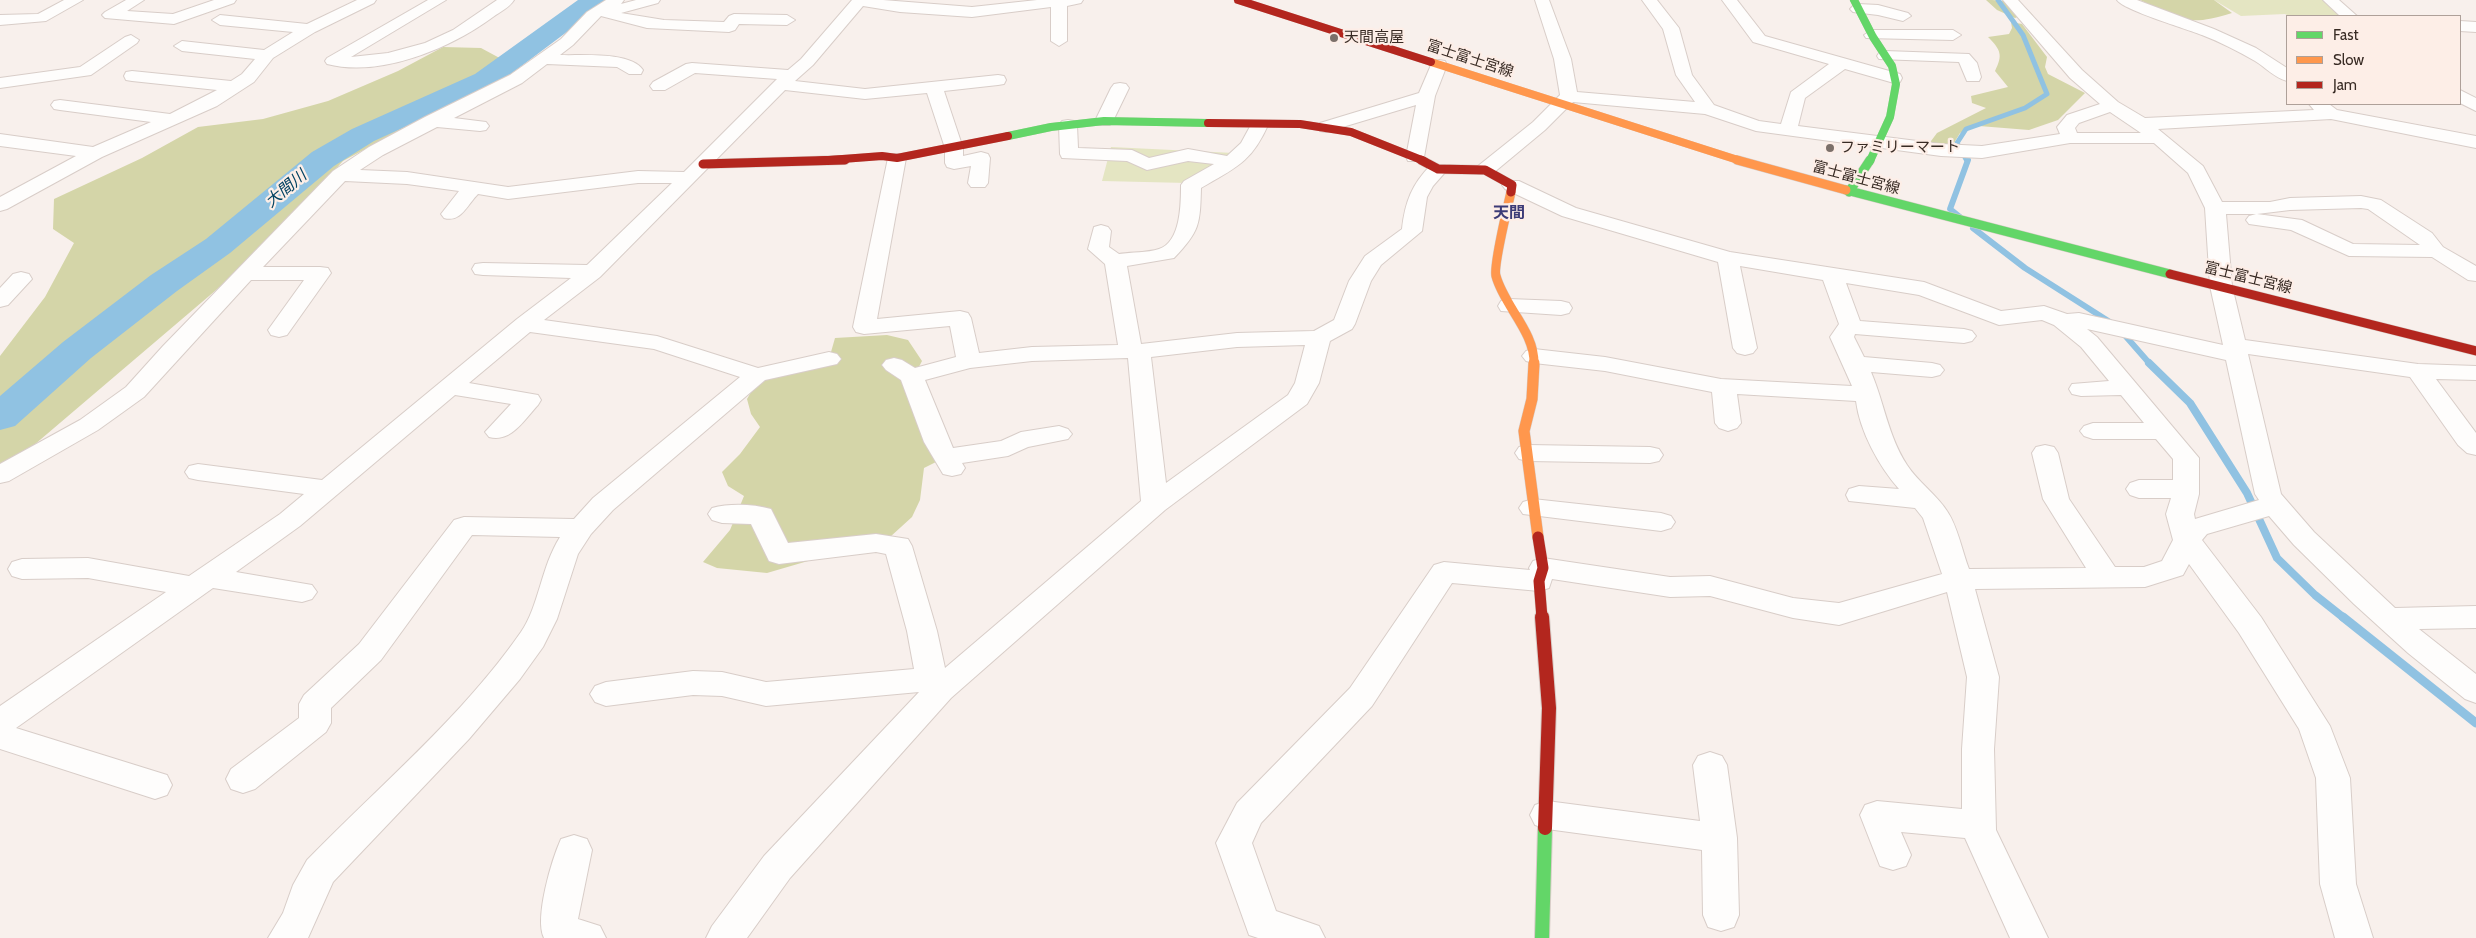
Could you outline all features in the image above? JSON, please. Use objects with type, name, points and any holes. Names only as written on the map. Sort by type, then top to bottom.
[{"type":"street","points":[[0,32],[8,20],[41,18],[76,0]]},
{"type":"street","points":[[137,0],[110,14],[174,19],[229,0]]},
{"type":"street","points":[[439,0],[333,61],[347,64],[379,60],[442,42],[508,0]]},
{"type":"street","points":[[0,475],[89,425],[136,392],[171,351],[340,175],[376,151],[431,120],[516,79],[567,42],[601,4],[653,0]]},
{"type":"street","points":[[0,723],[290,520],[525,324],[592,272],[696,171],[786,79],[807,62],[859,0],[900,7],[972,12],[1076,0]]},
{"type":"street","name":"富士富士宮線","points":[[1238,0],[1439,65],[1564,100],[1754,166],[1994,230],[2476,351]]},
{"type":"street","points":[[1485,170],[1539,126],[1564,100],[1569,81],[1542,0]]},
{"type":"street","points":[[1649,0],[1670,28],[1684,75],[1708,109]]},
{"type":"street","points":[[1730,0],[1760,39],[1894,78]]},
{"type":"street","points":[[2010,0],[2076,74],[2112,106],[2142,124],[2196,170],[2216,213],[2221,286],[2268,494],[2267,507]]},
{"type":"street","points":[[2124,0],[2228,41],[2275,65],[2286,75]]},
{"type":"street","points":[[2330,0],[2348,15]]},
{"type":"street","points":[[1059,2],[1059,41]]},
{"type":"street","points":[[0,205],[95,153],[211,102],[248,78],[267,55],[309,29],[362,4],[414,15]]},
{"type":"street","points":[[601,4],[632,21],[729,27],[746,6]]},
{"type":"street","points":[[1856,4],[1903,16]]},
{"type":"street","points":[[1849,192],[1864,174],[1896,96],[1894,70],[1872,35],[1856,4]]},
{"type":"street","points":[[220,20],[309,29]]},
{"type":"street","points":[[734,20],[787,20]]},
{"type":"street","points":[[2461,26],[2476,27]]},
{"type":"street","points":[[0,32],[53,31]]},
{"type":"street","points":[[1872,35],[1953,35]]},
{"type":"street","points":[[0,83],[26,72],[84,71],[131,40]]},
{"type":"street","points":[[584,60],[602,45]]},
{"type":"street","points":[[182,46],[267,55]]},
{"type":"street","points":[[1885,56],[1957,56],[1969,63],[1973,77]]},
{"type":"street","points":[[544,59],[620,62],[635,70]]},
{"type":"street","points":[[1788,130],[1797,96],[1842,63]]},
{"type":"street","points":[[1060,434],[1021,440],[1008,448],[949,462],[937,442],[903,370],[1032,354],[1135,351],[1237,340],[1319,338],[1344,324],[1360,281],[1374,261],[1412,231],[1416,197],[1423,182],[1426,163],[1426,96],[1439,65]]},
{"type":"street","points":[[658,86],[692,68],[786,79],[865,94],[998,80]]},
{"type":"street","points":[[132,76],[235,87]]},
{"type":"street","points":[[934,87],[954,148],[954,163],[981,158],[978,184]]},
{"type":"street","points":[[1104,121],[1120,88]]},
{"type":"street","points":[[2461,88],[2476,88]]},
{"type":"street","points":[[1326,127],[1426,96]]},
{"type":"street","points":[[2461,96],[2476,106]]},
{"type":"street","points":[[1564,100],[1708,109],[1756,126],[1941,150],[1982,152],[2070,138],[2157,138]]},
{"type":"street","points":[[60,105],[172,119]]},
{"type":"street","points":[[2070,138],[2066,127],[2073,119],[2112,106]]},
{"type":"street","points":[[2142,124],[2324,109],[2476,142]]},
{"type":"street","points":[[431,120],[480,126]]},
{"type":"street","points":[[340,175],[407,178],[508,193],[696,171],[839,161],[882,156],[897,158],[1068,125],[1104,121],[1260,125],[1300,124],[1351,132],[1426,163],[1485,170],[1569,212],[1728,258],[1924,289],[1999,318],[2044,313],[2063,321],[2089,342],[2186,458],[2186,488],[2180,514],[2198,532],[2250,625],[2314,726],[2333,778],[2338,884],[2354,938]]},
{"type":"street","points":[[1068,125],[1070,154],[1095,153],[1132,156],[1136,160],[1156,165],[1185,155],[1230,163]]},
{"type":"street","points":[[1115,261],[1167,254],[1180,240],[1190,220],[1191,185],[1230,163],[1249,146],[1260,125]]},
{"type":"street","points":[[0,140],[95,153]]},
{"type":"street","points":[[897,158],[864,328],[960,318],[969,361]]},
{"type":"street","points":[[1512,185],[1495,274],[1509,306],[1525,332],[1534,356],[1532,399],[1524,431],[1541,574],[1549,708],[1542,938]]},
{"type":"street","points":[[451,214],[474,188]]},
{"type":"street","points":[[2216,213],[2270,208],[2290,204],[2361,202],[2374,204],[2425,237],[2436,251],[2476,275]]},
{"type":"street","points":[[2216,213],[2296,224],[2349,250],[2436,251]]},
{"type":"street","points":[[1101,231],[1098,249],[1115,261],[1135,351],[1155,504]]},
{"type":"street","points":[[1728,258],[1745,348]]},
{"type":"street","points":[[484,269],[592,272]]},
{"type":"street","points":[[245,274],[320,273],[279,330]]},
{"type":"street","points":[[1832,274],[1850,324],[1842,337],[1868,394],[1870,412],[1896,469],[1936,515],[1958,579],[1983,677],[1978,749],[1979,830],[2028,938]]},
{"type":"street","points":[[0,300],[22,279]]},
{"type":"street","points":[[1509,306],[1561,308]]},
{"type":"street","points":[[2063,321],[2079,320],[2138,334],[2235,350],[2418,371],[2476,373]]},
{"type":"street","points":[[525,324],[657,343],[757,375]]},
{"type":"street","points":[[1848,326],[1964,336]]},
{"type":"street","points":[[725,938],[777,867],[936,684],[1155,504],[1298,398],[1307,383],[1319,338]]},
{"type":"street","points":[[1534,356],[1605,364],[1724,386],[1868,394]]},
{"type":"street","points":[[287,938],[296,928],[318,873],[492,692],[534,637],[563,555],[581,528],[603,504],[757,375],[829,359]]},
{"type":"street","points":[[1855,363],[1932,370]]},
{"type":"street","points":[[2418,371],[2466,439],[2476,447]]},
{"type":"street","points":[[1724,386],[1728,423]]},
{"type":"street","points":[[449,387],[529,400],[498,432]]},
{"type":"street","points":[[2081,389],[2127,388]]},
{"type":"street","points":[[2093,431],[2164,431]]},
{"type":"street","points":[[1528,453],[1650,455]]},
{"type":"street","points":[[2045,453],[2056,500],[2106,576]]},
{"type":"street","points":[[198,472],[327,489]]},
{"type":"street","points":[[2139,489],[2186,488]]},
{"type":"street","points":[[1859,495],[1923,500]]},
{"type":"street","points":[[1306,938],[1262,923],[1234,843],[1249,812],[1361,697],[1444,572],[1541,574],[1670,587],[1710,586],[1793,608],[1839,614],[1958,579],[2145,577],[2173,568],[2198,532],[2267,507]]},
{"type":"street","points":[[2267,507],[2436,661],[2476,690]]},
{"type":"street","points":[[1533,508],[1661,522]]},
{"type":"street","points":[[722,514],[761,514],[779,554],[876,543],[898,546],[936,684]]},
{"type":"street","points":[[243,779],[315,724],[315,704],[370,652],[402,612],[464,526],[581,528]]},
{"type":"street","points":[[22,569],[88,568],[302,592]]},
{"type":"street","points":[[2390,619],[2476,617]]},
{"type":"street","points":[[606,694],[693,683],[722,684],[766,694],[936,684]]},
{"type":"street","points":[[0,736],[155,785]]},
{"type":"street","points":[[1710,764],[1719,838],[1721,915]]},
{"type":"street","points":[[1547,815],[1719,838]]},
{"type":"street","points":[[1893,855],[1877,815],[1979,825]]},
{"type":"street","points":[[574,850],[561,906],[559,931],[587,938]]},
{"type":"green space","points":[[1986,0],[2005,1],[2019,5],[2034,17],[2023,15],[2015,18],[1997,10]]},
{"type":"green space","points":[[2140,0],[2214,0],[2232,13],[2205,20],[2184,19],[2175,17]]},
{"type":"green space","points":[[2214,0],[2324,0],[2343,15],[2285,14],[2241,16]]},
{"type":"green space","points":[[2011,22],[2022,24],[2047,57],[2045,67],[2048,74],[2085,93],[2058,120],[2029,130],[1979,126],[1960,133],[1951,148],[1928,145],[1937,133],[1986,108],[1972,103],[1971,96],[2008,87],[1995,71],[2000,57],[1998,49],[1988,37],[2009,34],[2012,28]]},
{"type":"green space","points":[[443,47],[481,48],[507,62],[509,72],[343,161],[249,262],[0,474],[0,356],[45,297],[74,243],[53,229],[54,199],[142,158],[198,127],[263,119],[328,101],[398,71]]},
{"type":"green space","points":[[1111,147],[1234,153],[1187,183],[1102,181]]},
{"type":"green space","points":[[887,335],[908,340],[922,361],[909,386],[946,457],[924,468],[920,500],[912,517],[890,537],[767,573],[717,568],[703,562],[730,530],[744,496],[728,486],[722,472],[740,454],[760,427],[751,414],[747,399],[758,380],[829,359],[835,338]]},
{"type":"waterway","name":"大間川","points":[[0,417],[77,350],[164,283],[218,246],[323,159],[363,135],[485,80],[515,60],[587,5],[597,0]]},
{"type":"waterway","points":[[1967,161],[1957,143],[1966,129],[2025,108],[2047,94],[2023,35],[1998,0]]},
{"type":"waterway","points":[[1960,217],[1950,209],[1968,160]]},
{"type":"waterway","points":[[1973,228],[2025,268],[2113,324]]},
{"type":"waterway","points":[[2122,332],[2150,364]]},
{"type":"waterway","points":[[2150,364],[2190,403],[2247,493],[2277,558],[2315,595],[2344,618]]},
{"type":"waterway","points":[[2343,617],[2476,723]]},
{"type":"traffic: fast","points":[[1849,192],[1866,167],[1884,134],[1895,99],[1896,84],[1894,70],[1885,53],[1873,37],[1854,0]]},
{"type":"traffic: fast","points":[[1008,136],[1051,127],[1104,121],[1208,123]]},
{"type":"traffic: fast","points":[[1846,190],[2170,274]]},
{"type":"traffic: fast","points":[[1542,938],[1545,828]]},
{"type":"traffic: slow","points":[[1431,62],[1755,166],[1846,190]]},
{"type":"traffic: slow","points":[[1511,192],[1495,274],[1509,306],[1525,332],[1534,356],[1532,399],[1524,431],[1538,537]]},
{"type":"traffic: jam","points":[[1238,0],[1431,62]]},
{"type":"traffic: jam","points":[[1208,123],[1300,124],[1351,132],[1415,157],[1438,169],[1485,170],[1512,185],[1511,192]]},
{"type":"traffic: jam","points":[[703,164],[839,161],[882,156],[897,158],[1008,136]]},
{"type":"traffic: jam","points":[[2170,274],[2476,351]]},
{"type":"traffic: jam","points":[[1538,537],[1543,568],[1539,581],[1549,708],[1545,828]]},
{"type":"place","name":"天間高屋","points":[[1334,38]]},
{"type":"place","name":"ファミリーマート","points":[[1830,148]]},
{"type":"district","name":"天間","points":[[1509,213]]}]
